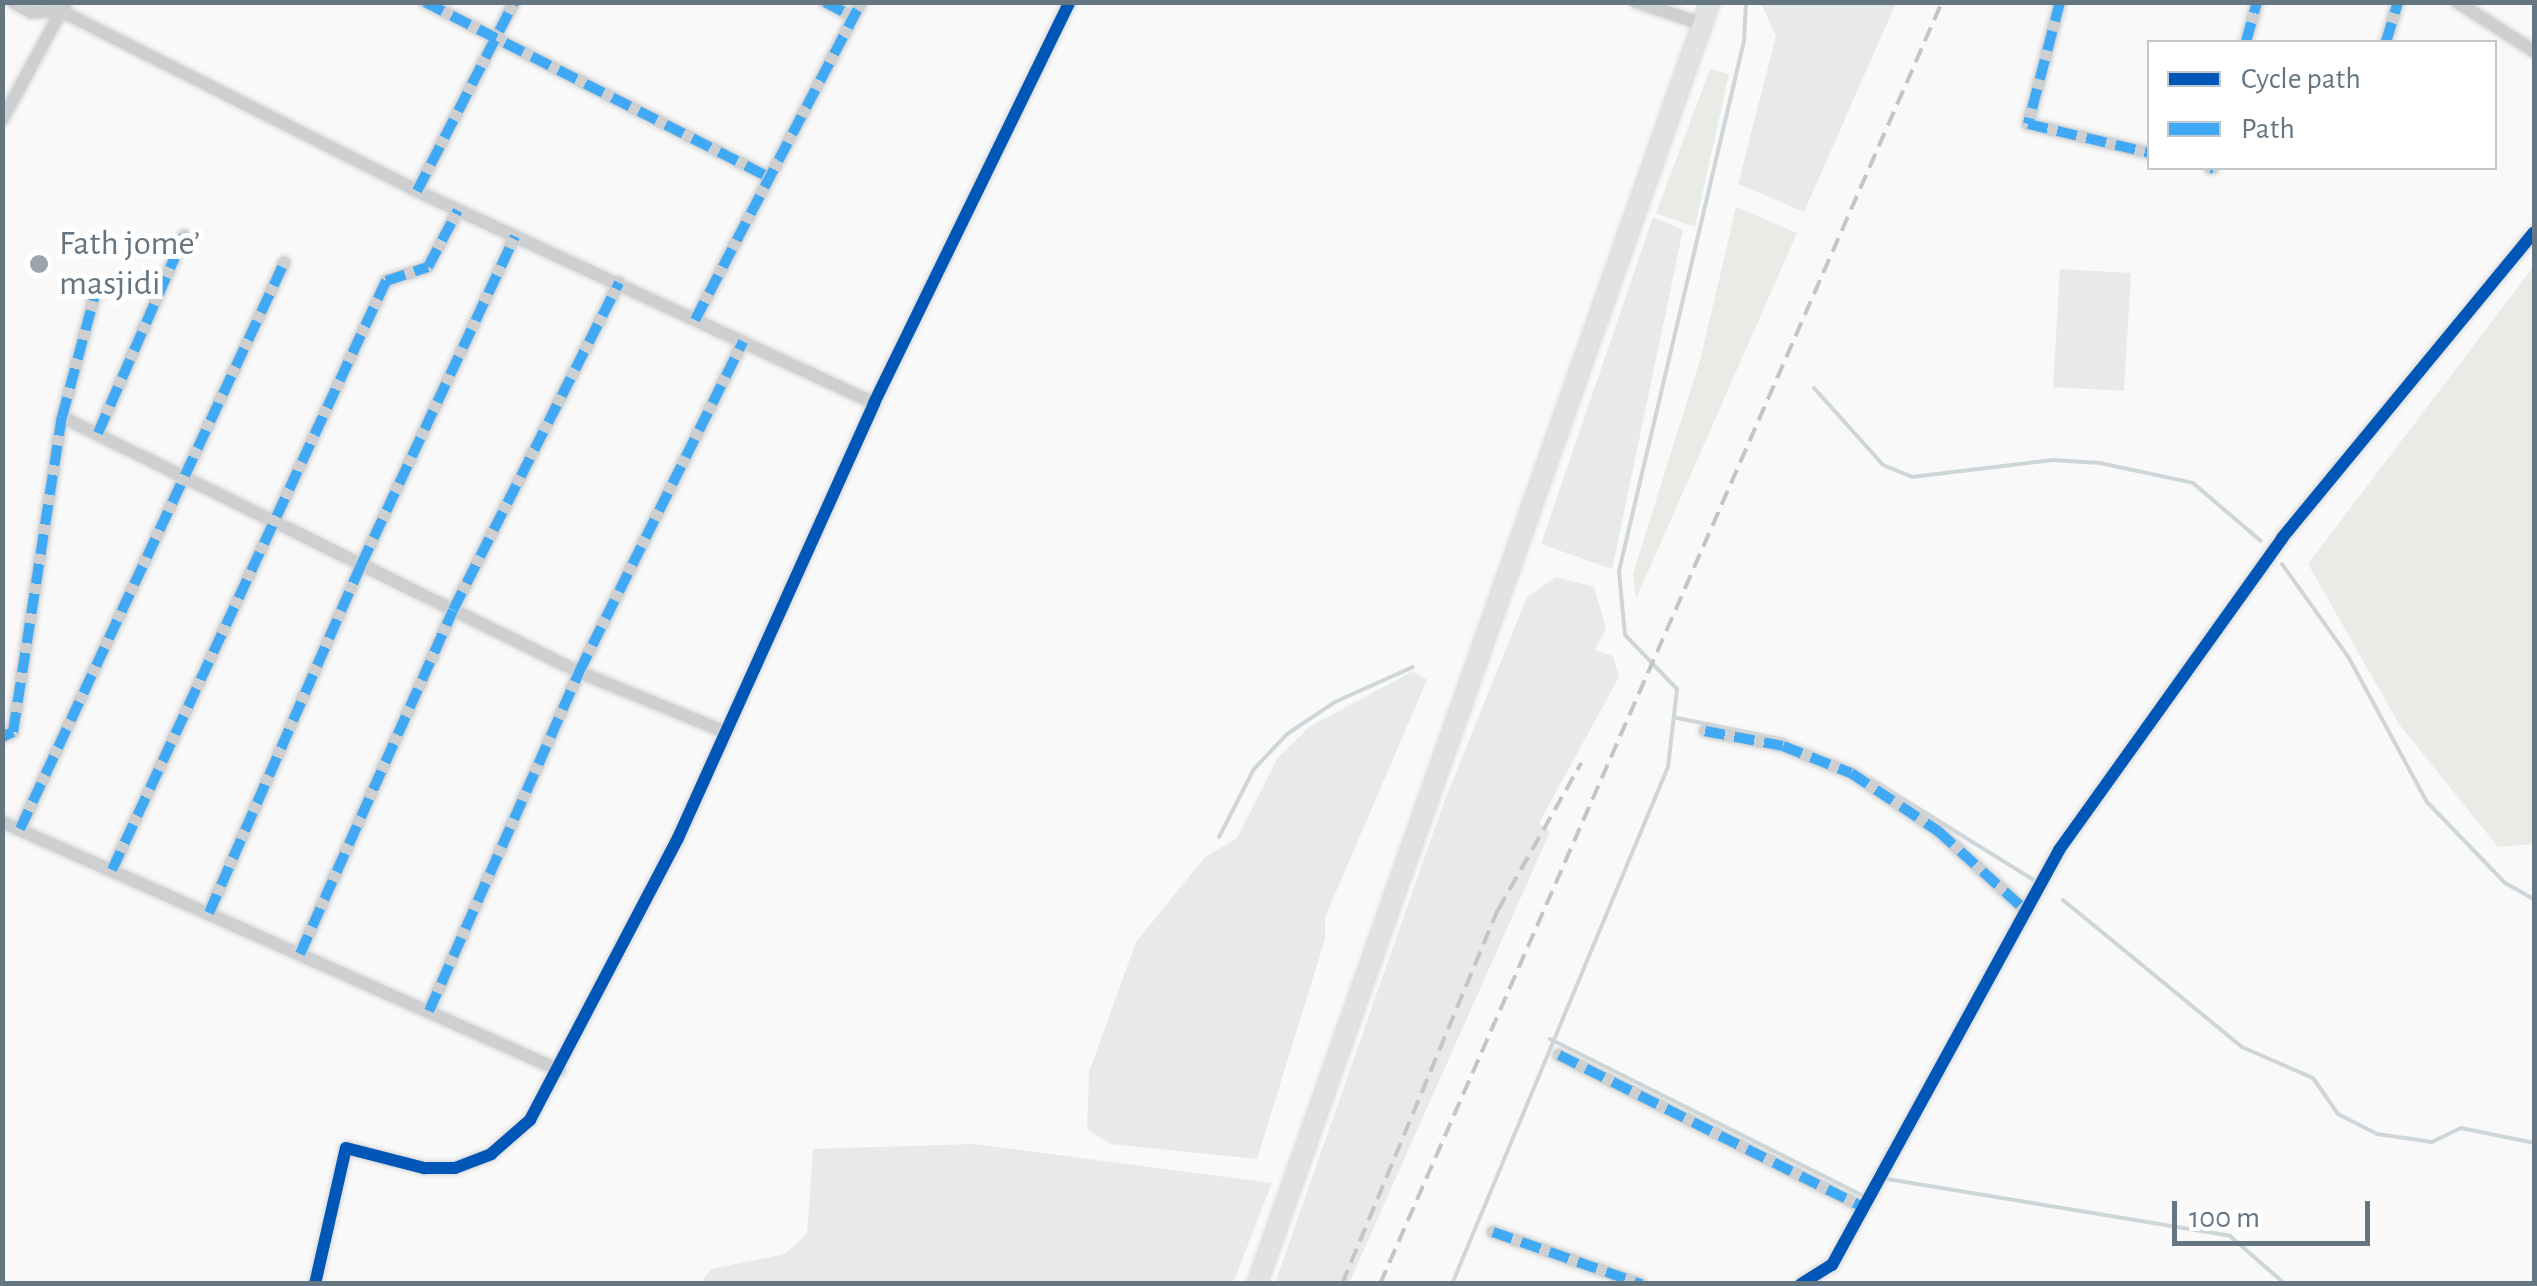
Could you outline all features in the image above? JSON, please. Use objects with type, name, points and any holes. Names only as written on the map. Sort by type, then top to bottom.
[{"type":"main road","points":[[1257,1284],[1710,2]]},
{"type":"street","points":[[13,2],[32,12],[63,7],[417,191],[874,404]]},
{"type":"street","points":[[425,2],[770,178]]},
{"type":"street","points":[[417,191],[514,2]]},
{"type":"street","points":[[825,2],[854,17]]},
{"type":"street","points":[[696,320],[861,2]]},
{"type":"street","points":[[315,1284],[346,1148],[424,1168],[456,1168],[491,1154],[530,1120],[559,1070],[725,732],[874,404],[1070,2]]},
{"type":"street","points":[[1636,2],[1702,24]]},
{"type":"street","points":[[2060,2],[2028,124],[2147,152]]},
{"type":"street","points":[[2247,40],[2257,2]]},
{"type":"street","points":[[2387,40],[2398,2]]},
{"type":"street","points":[[2457,2],[2534,52]]},
{"type":"street","points":[[2,120],[63,7]]},
{"type":"street","points":[[112,870],[386,282],[428,267],[458,210]]},
{"type":"street","points":[[1801,1284],[1832,1265],[2022,908],[2282,538],[2534,232]]},
{"type":"street","points":[[98,433],[184,236]]},
{"type":"street","points":[[209,914],[361,565],[515,236]]},
{"type":"street","points":[[20,830],[284,263]]},
{"type":"street","points":[[300,954],[454,610],[618,283]]},
{"type":"street","points":[[2,737],[12,732],[62,417],[96,290]]},
{"type":"street","points":[[429,1011],[580,672],[743,342]]},
{"type":"street","points":[[62,417],[580,672],[725,732]]},
{"type":"street","points":[[1705,731],[1783,746],[1851,773],[1938,831],[2022,908]]},
{"type":"street","points":[[2,822],[559,1070]]},
{"type":"street","points":[[1559,1055],[1862,1207]]},
{"type":"street","points":[[1493,1232],[1641,1284]]},
{"type":"shaded area","points":[[1761,3],[1896,3],[1804,212],[1738,184],[1776,36]]},
{"type":"shaded area","points":[[1710,69],[1729,74],[1695,227],[1656,213]]},
{"type":"shaded area","points":[[1736,207],[1797,233],[1636,599],[1633,574],[1701,357]]},
{"type":"shaded area","points":[[1653,217],[1683,230],[1612,569],[1541,544]]},
{"type":"shaded area","points":[[2534,266],[2534,844],[2498,847],[2399,724],[2308,564]]},
{"type":"shaded area","points":[[2060,269],[2131,273],[2124,391],[2053,387]]},
{"type":"shaded area","points":[[1556,577],[1594,587],[1606,628],[1595,650],[1613,656],[1619,677],[1539,823],[1550,832],[1349,1283],[1275,1283],[1444,802],[1527,597]]},
{"type":"shaded area","points":[[1413,671],[1427,680],[1325,917],[1325,939],[1257,1159],[1110,1144],[1087,1129],[1089,1072],[1136,942],[1205,857],[1237,838],[1277,759],[1309,727]]},
{"type":"shaded area","points":[[974,1144],[1272,1183],[1233,1283],[700,1283],[711,1269],[785,1254],[807,1234],[813,1149]]},
{"type":"waterway","points":[[1452,1284],[1668,767],[1677,689],[1625,635],[1619,571],[1744,41],[1746,2]]},
{"type":"waterway","points":[[1814,388],[1883,465],[1912,477],[2053,460],[2100,463],[2193,483],[2261,541]]},
{"type":"waterway","points":[[2282,564],[2349,658],[2427,802],[2505,883],[2534,899]]},
{"type":"waterway","points":[[1219,837],[1254,769],[1287,734],[1335,702],[1413,667]]},
{"type":"waterway","points":[[1677,718],[1785,740]]},
{"type":"waterway","points":[[1871,779],[2034,880]]},
{"type":"waterway","points":[[2063,900],[2242,1047],[2313,1078],[2338,1114],[2377,1134],[2432,1142],[2461,1128],[2534,1143]]},
{"type":"waterway","points":[[1550,1039],[1863,1196]]},
{"type":"waterway","points":[[1887,1179],[2230,1236],[2285,1284]]},
{"type":"railway","points":[[1380,1284],[1942,2]]},
{"type":"railway","points":[[1342,1284],[1498,910],[1581,763]]},
{"type":"marked path","points":[[425,2],[770,178]]},
{"type":"marked path","points":[[417,191],[514,2]]},
{"type":"marked path","points":[[825,2],[853,17]]},
{"type":"marked path","points":[[695,320],[861,2]]},
{"type":"marked path","points":[[2060,2],[2028,124],[2147,152]]},
{"type":"marked path","points":[[2247,40],[2257,2]]},
{"type":"marked path","points":[[2387,40],[2398,2]]},
{"type":"marked path","points":[[112,870],[386,281],[428,267],[458,210]]},
{"type":"marked path","points":[[98,433],[184,236]]},
{"type":"marked path","points":[[209,913],[361,565],[515,236]]},
{"type":"marked path","points":[[20,829],[284,263]]},
{"type":"marked path","points":[[300,954],[453,610],[619,283]]},
{"type":"marked path","points":[[2,737],[13,732],[62,417],[96,291]]},
{"type":"marked path","points":[[429,1011],[579,672],[743,342]]},
{"type":"marked path","points":[[1705,731],[1783,746],[1851,773],[1938,831],[2023,908]]},
{"type":"marked path","points":[[1559,1055],[1862,1207]]},
{"type":"marked path","points":[[1493,1232],[1641,1284]]},
{"type":"cycle path","points":[[315,1284],[346,1148],[424,1168],[455,1168],[491,1154],[530,1120],[678,838],[874,403],[1070,2]]},
{"type":"cycle path","points":[[1801,1284],[1832,1265],[2059,850],[2282,538],[2534,232]]},
{"type":"place","name":"Fath jome’ masjidi","points":[[39,264]]}]
